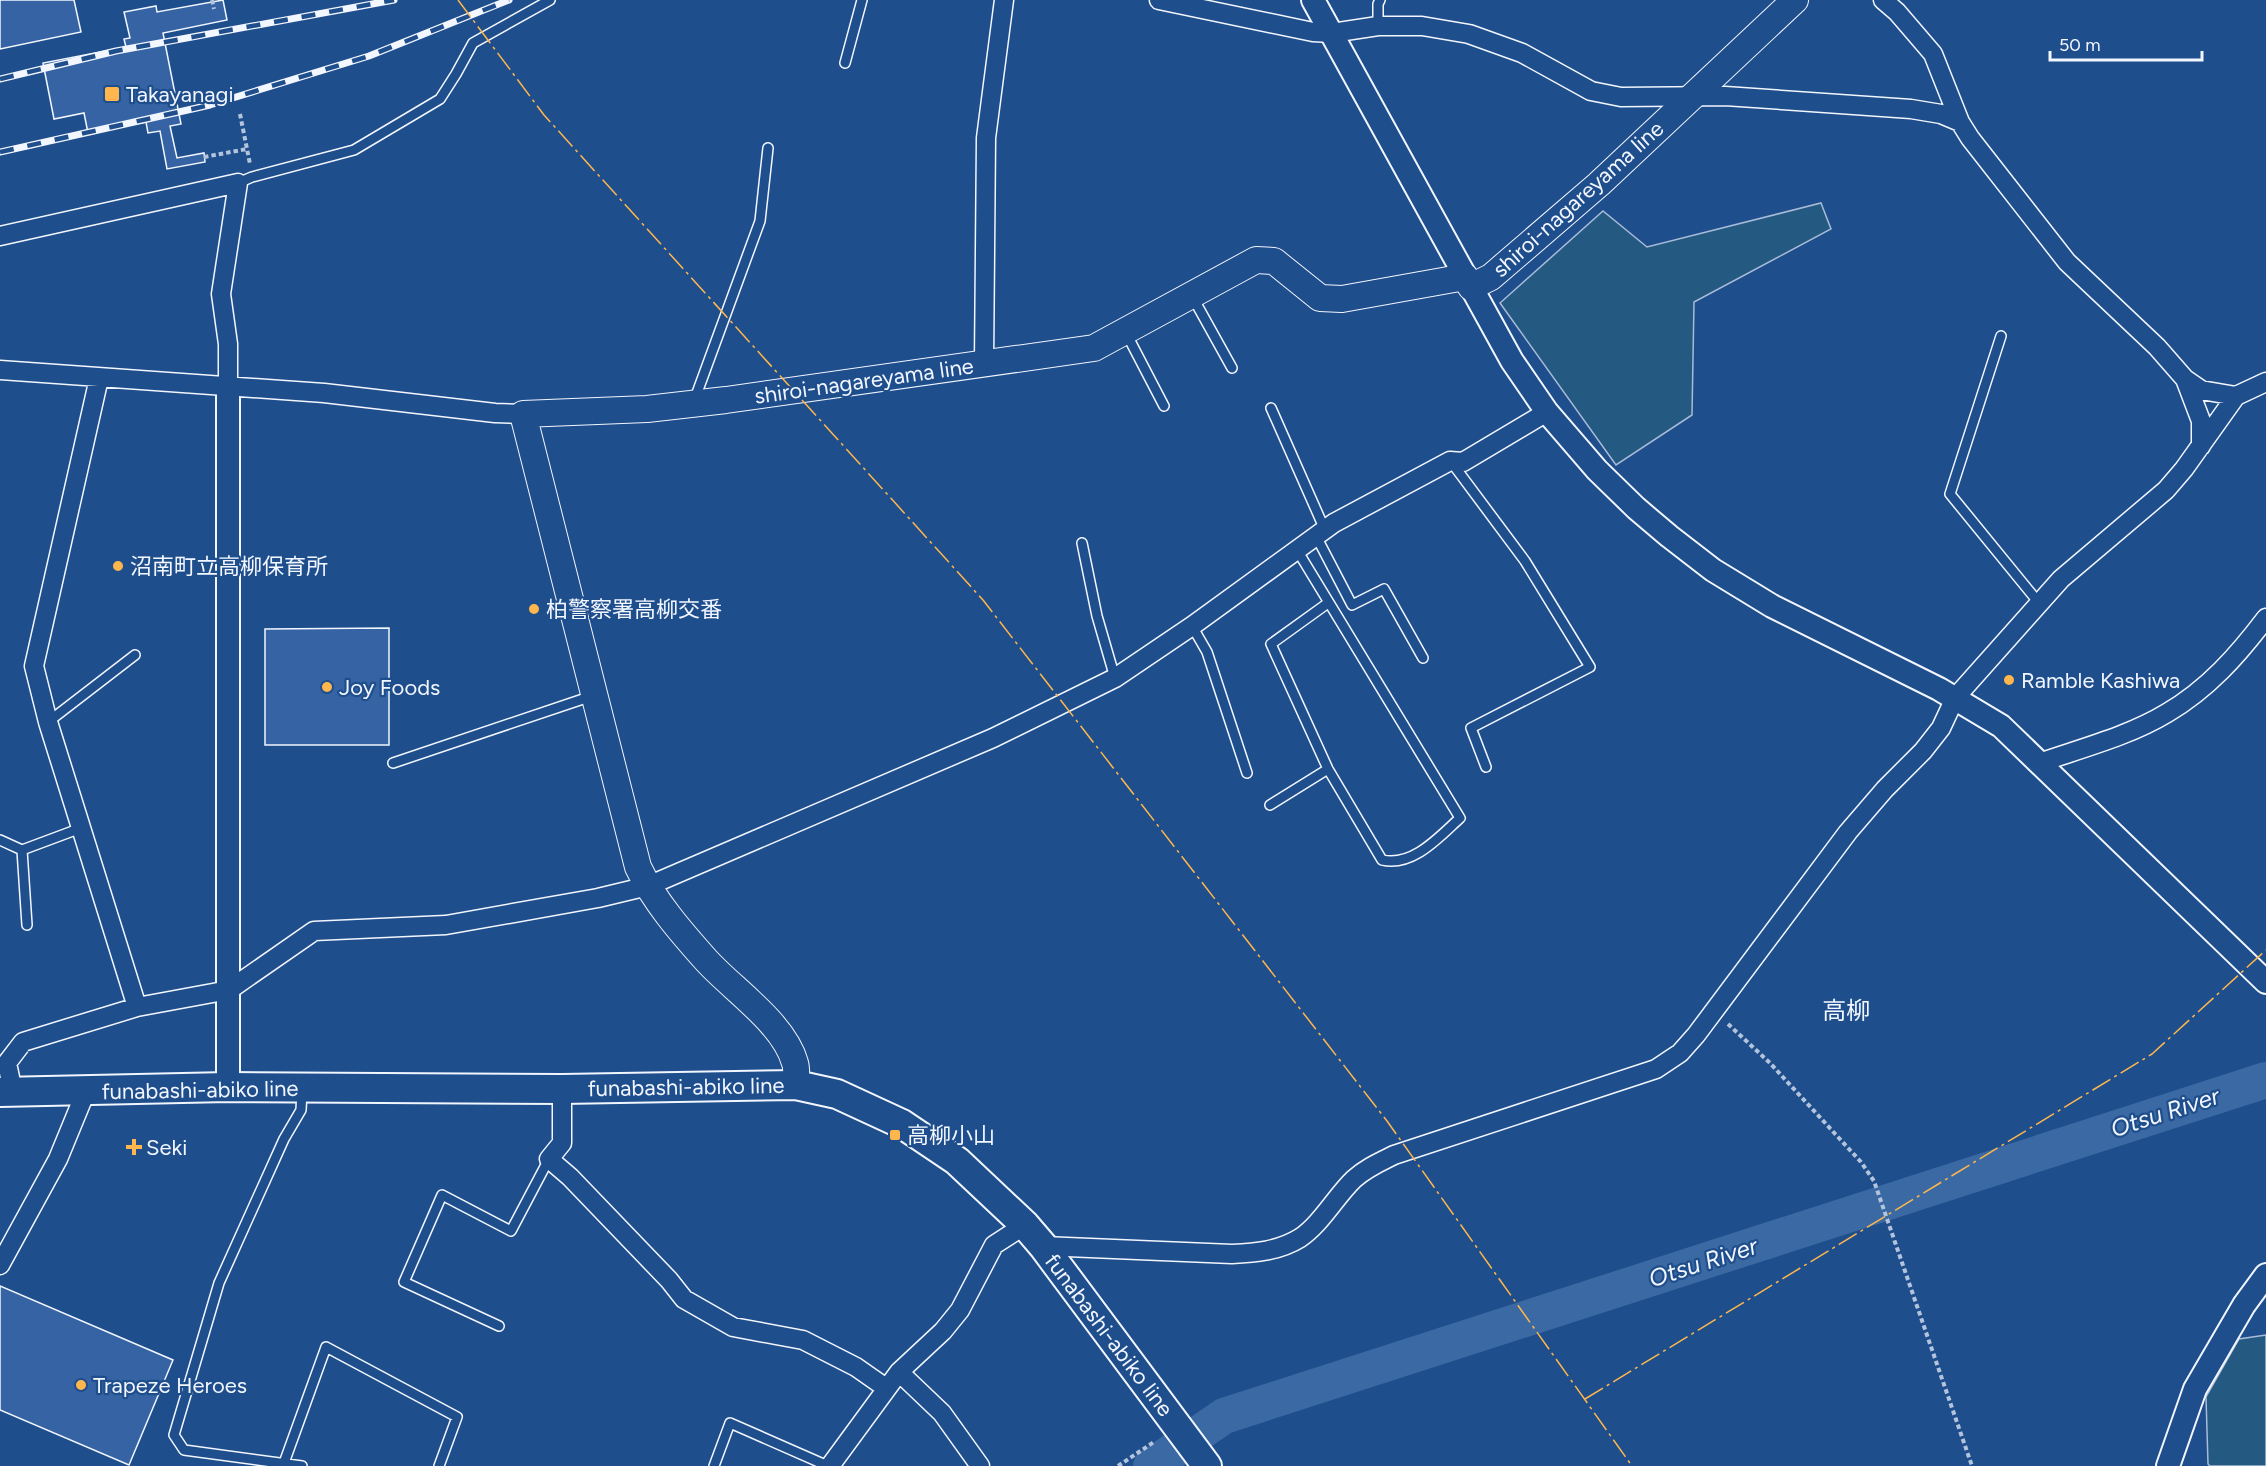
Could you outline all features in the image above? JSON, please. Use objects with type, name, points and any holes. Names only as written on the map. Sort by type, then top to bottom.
[{"type":"main road","name":"shiroi-nagareyama line","points":[[523,414],[647,409],[693,404],[1094,348],[1191,293],[1256,260],[1274,261],[1320,298],[1342,299],[1465,277],[1471,287],[1491,277],[1599,184],[1795,0]]},
{"type":"main road","points":[[523,414],[638,867],[648,886],[706,961],[782,1036],[795,1063],[796,1085]]},
{"type":"main road","name":"funabashi-abiko line","points":[[7,1092],[228,1087],[562,1089],[796,1085],[837,1094],[902,1124],[957,1161],[1034,1236],[1207,1466]]},
{"type":"street","points":[[984,364],[986,138],[1004,0]]},
{"type":"street","points":[[1159,0],[1313,32],[1332,33],[1378,26],[1422,26],[1469,34],[1522,53],[1591,91],[1621,97],[1725,96],[1911,109],[1941,114],[1960,122]]},
{"type":"street","points":[[1314,0],[1512,361],[1547,411],[1597,470],[1636,508],[1713,570],[1772,606],[1955,698],[2001,726],[2266,981]]},
{"type":"street","points":[[1883,0],[1897,12],[1933,54],[1960,122],[1970,138],[2067,262],[2157,347],[2184,380],[2201,421],[2201,446]]},
{"type":"street","points":[[0,236],[245,180],[221,294],[228,344],[228,1087]]},
{"type":"street","points":[[0,370],[228,388],[324,393],[495,413],[523,414]]},
{"type":"street","points":[[99,378],[34,666],[48,722],[137,1007]]},
{"type":"street","points":[[2184,380],[2201,390],[2236,396]]},
{"type":"street","points":[[829,1466],[899,1372],[944,1331],[960,1310],[994,1245],[1034,1236],[1232,1254],[1258,1253],[1280,1247],[1301,1237],[1368,1168],[1394,1155],[1656,1069],[1680,1053],[1848,832],[1885,789],[1923,751],[1941,728],[1955,698],[2039,603],[2087,555],[2166,490],[2236,396],[2266,382]]},
{"type":"street","points":[[7,1092],[7,1063],[23,1042],[137,1007],[229,990],[314,931],[446,925],[598,898],[648,886],[993,738],[1115,678],[1321,533],[1450,461],[1463,462],[1547,411]]},
{"type":"street","points":[[2039,763],[2136,728],[2167,713],[2217,676],[2266,618]]},
{"type":"street","points":[[562,1089],[562,1143],[549,1160],[570,1177],[669,1280],[684,1299],[733,1327],[803,1340],[856,1367],[886,1388]]},
{"type":"street","points":[[0,1265],[58,1159],[86,1091]]},
{"type":"street","points":[[2168,1466],[2195,1389],[2244,1305],[2266,1275]]},
{"type":"street","points":[[899,1372],[942,1413],[980,1466]]},
{"type":"lane","points":[[245,180],[354,150],[440,99],[473,43],[550,0]]},
{"type":"lane","points":[[845,63],[862,0]]},
{"type":"lane","points":[[1378,26],[1380,0]]},
{"type":"lane","points":[[693,404],[760,221],[768,148]]},
{"type":"lane","points":[[1191,293],[1232,368]]},
{"type":"lane","points":[[1125,331],[1164,406]]},
{"type":"lane","points":[[2001,336],[1950,494],[2039,603]]},
{"type":"lane","points":[[1271,408],[1352,605],[1384,589],[1423,658]]},
{"type":"lane","points":[[1450,461],[1525,561],[1590,666],[1471,728],[1486,767]]},
{"type":"lane","points":[[1082,543],[1097,616],[1115,678]]},
{"type":"lane","points":[[1297,550],[1460,818],[1424,850],[1394,863],[1383,860],[1328,769],[1271,644],[1328,603]]},
{"type":"lane","points":[[1192,626],[1207,652],[1247,773]]},
{"type":"lane","points":[[48,722],[135,655]]},
{"type":"lane","points":[[393,763],[594,695]]},
{"type":"lane","points":[[1270,805],[1328,769]]},
{"type":"lane","points":[[0,840],[22,850],[81,828]]},
{"type":"lane","points":[[22,850],[27,925]]},
{"type":"lane","points":[[302,1088],[301,1110],[284,1139],[219,1283],[174,1435],[184,1450],[302,1466]]},
{"type":"lane","points":[[499,1326],[404,1282],[442,1195],[511,1231],[549,1160]]},
{"type":"lane","points":[[284,1464],[326,1347],[457,1417],[439,1466]]},
{"type":"lane","points":[[714,1466],[730,1423],[829,1466]]},
{"type":"path","points":[[212,0],[214,9]]},
{"type":"path","points":[[240,114],[247,149],[245,180]]},
{"type":"path","points":[[204,157],[247,149]]},
{"type":"path","points":[[1714,1011],[1770,1063],[1861,1162],[1874,1181],[1972,1466]]},
{"type":"path","points":[[1118,1466],[1154,1442]]},
{"type":"shaded area","points":[[1821,203],[1831,229],[1694,302],[1692,415],[1616,465],[1500,303],[1603,211],[1647,247]]},
{"type":"shaded area","points":[[2266,1335],[2266,1466],[2210,1466],[2208,1464],[2206,1397],[2239,1339]]},
{"type":"building","points":[[0,0],[74,0],[81,32],[0,49]]},
{"type":"building","name":"Takayanagi","points":[[223,0],[227,20],[163,33],[181,124],[170,126],[177,158],[204,153],[205,162],[167,169],[160,131],[148,133],[146,122],[88,133],[84,113],[54,119],[43,63],[126,47],[124,39],[130,38],[124,12],[156,6],[157,12]]},
{"type":"building","name":"Joy Foods","points":[[389,628],[389,745],[265,745],[265,629]]},
{"type":"building","name":"Trapeze Heroes","points":[[0,1286],[173,1360],[129,1465],[0,1410]]},
{"type":"waterway","name":"Otsu River","points":[[1151,1466],[1224,1416],[2266,1080]]},
{"type":"railway","points":[[0,79],[116,51],[394,0]]},
{"type":"railway","points":[[0,152],[210,105],[369,56],[509,0]]},
{"type":"power","points":[[458,0],[544,115],[983,600],[1387,1121],[1632,1466]]},
{"type":"power","points":[[1585,1399],[2152,1054],[2266,950]]},
{"type":"place","name":"Takayanagi","points":[[112,94]]},
{"type":"place","name":"沼南町立高柳保育所","points":[[118,566]]},
{"type":"place","name":"柏警察署高柳交番","points":[[534,609]]},
{"type":"place","name":"Ramble Kashiwa","points":[[2009,680]]},
{"type":"place","name":"Joy Foods","points":[[327,687]]},
{"type":"place","name":"高柳小山","points":[[895,1135]]},
{"type":"place","name":"Seki","points":[[134,1147]]},
{"type":"place","name":"Trapeze Heroes","points":[[81,1385]]},
{"type":"district","name":"高柳","points":[[1846,1010]]}]
